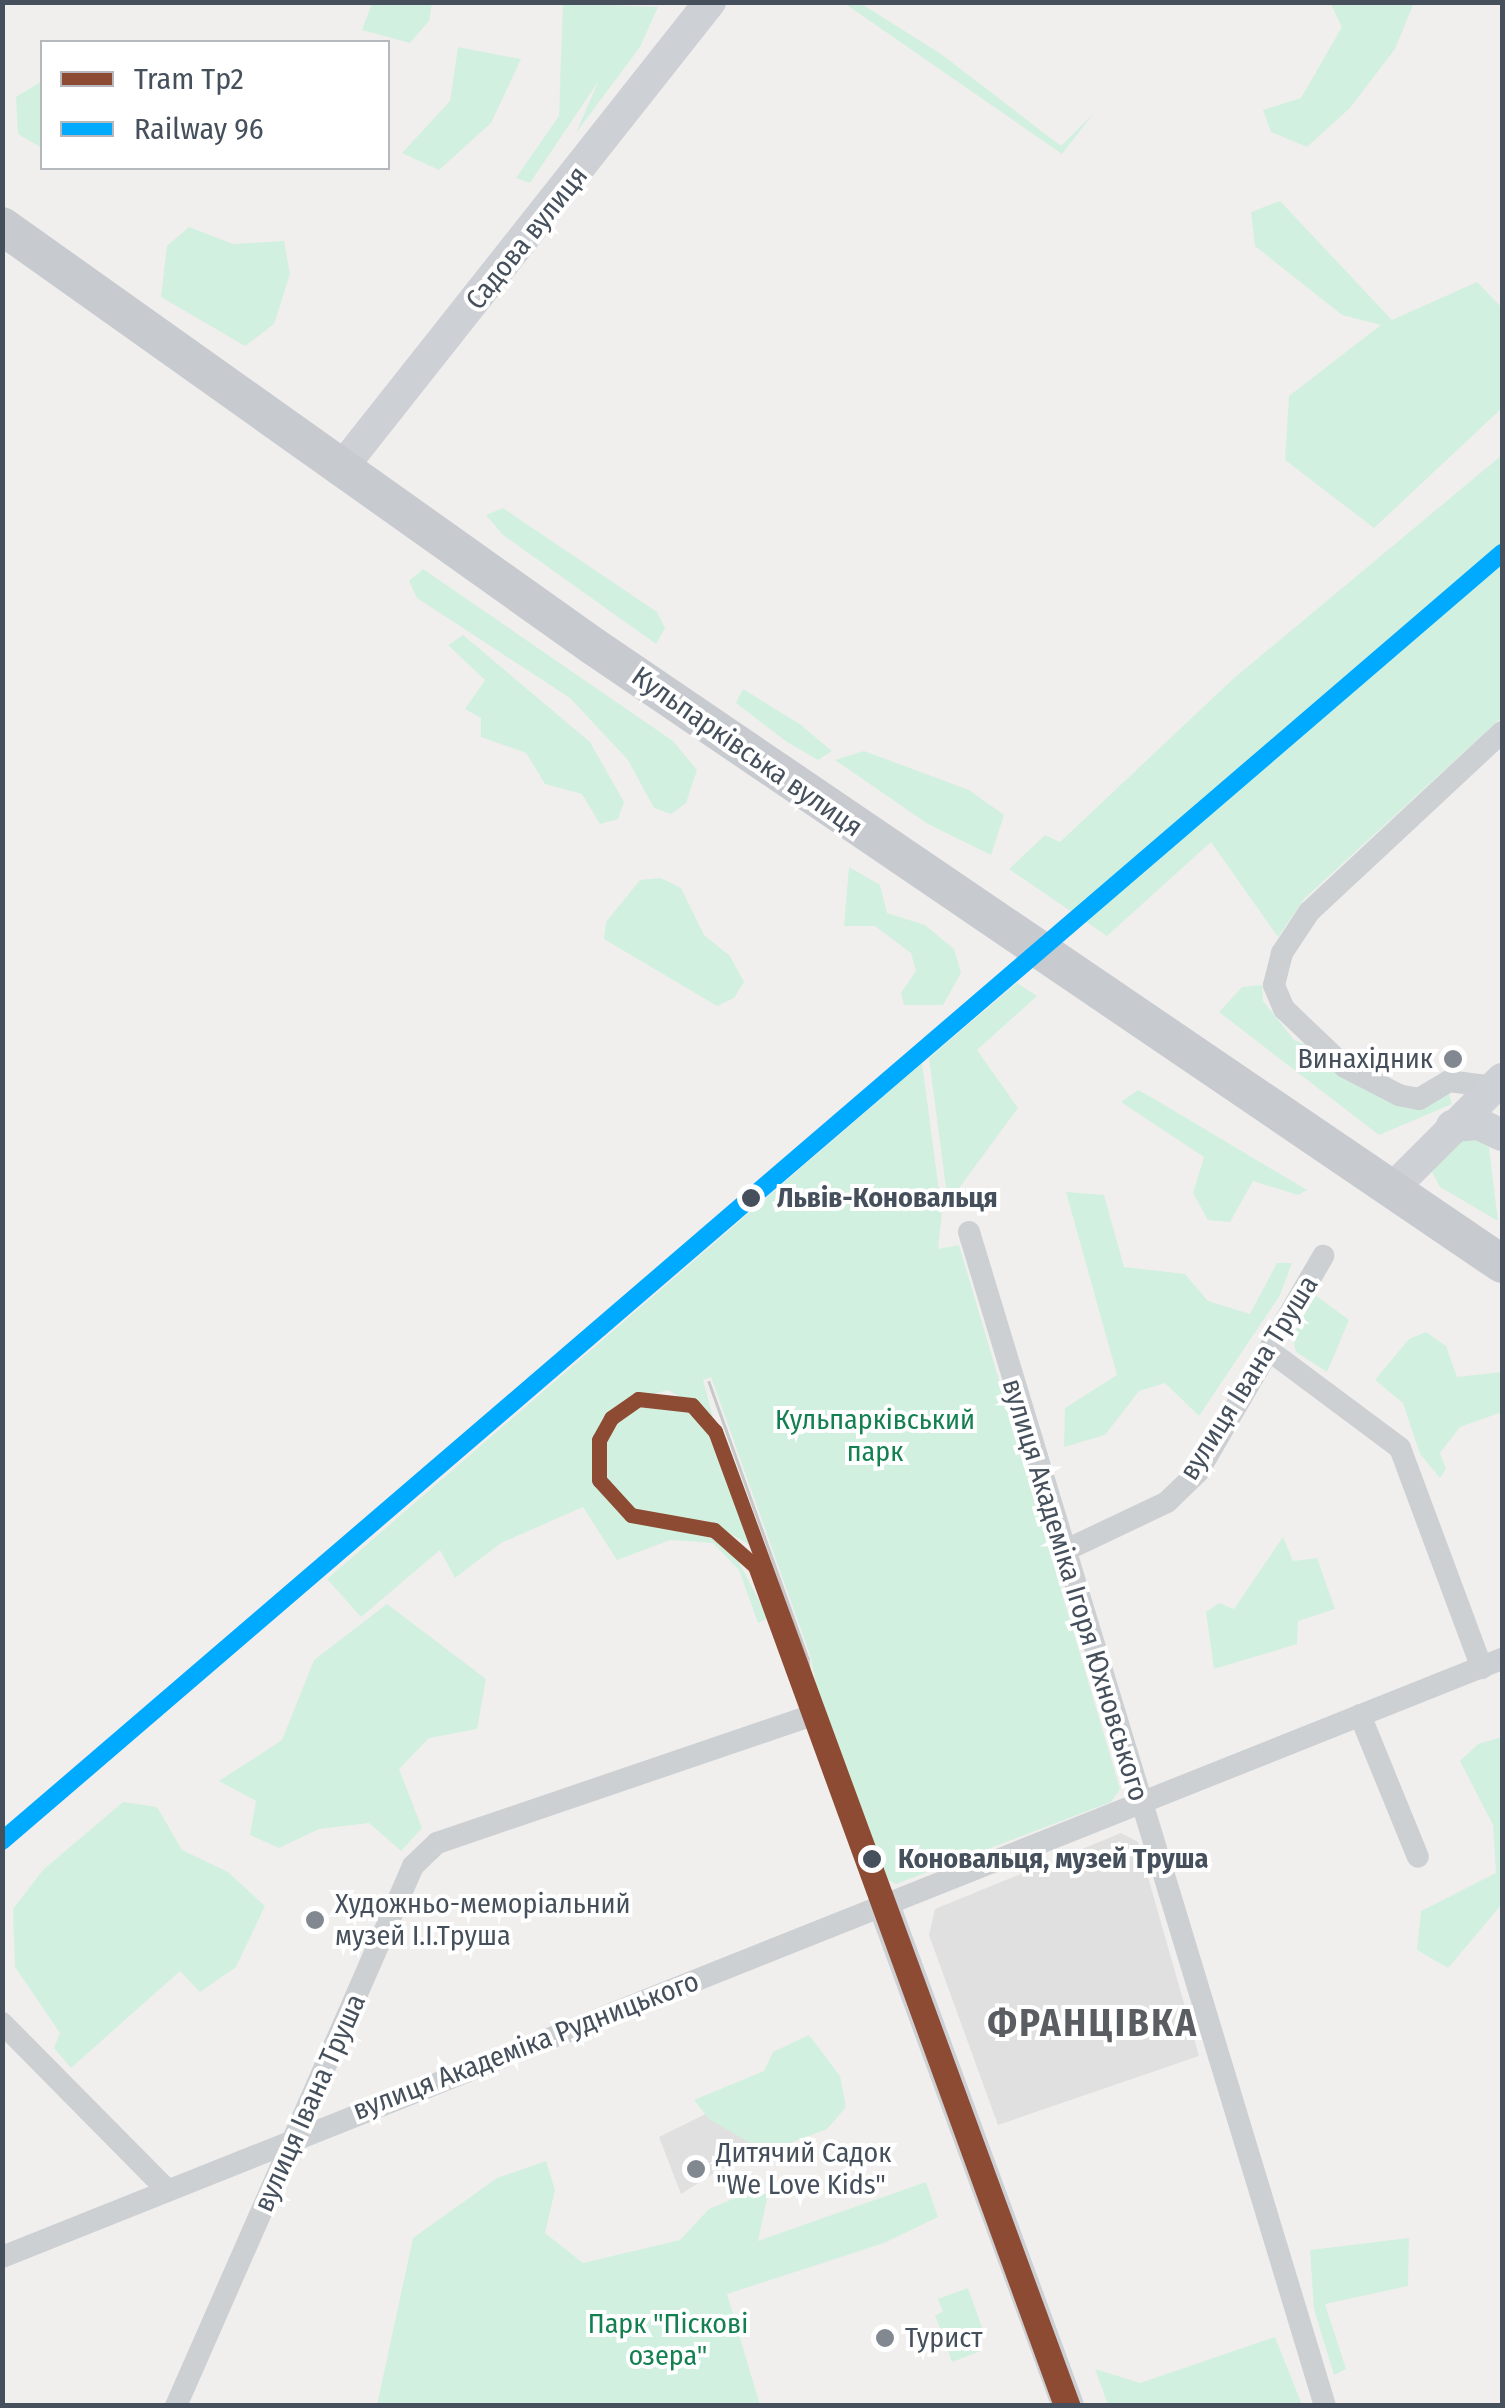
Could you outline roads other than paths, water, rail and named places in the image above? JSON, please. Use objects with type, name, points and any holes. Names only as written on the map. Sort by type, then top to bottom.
[{"type":"main road","name":"Кульпарківська вулиця","points":[[2,226],[340,470],[918,870],[1502,1264]]},
{"type":"street","name":"Садова вулиця","points":[[340,470],[710,2]]},
{"type":"street","points":[[1498,1083],[1448,1082],[1419,1099],[1399,1095],[1345,1067],[1284,1009],[1274,985],[1282,953],[1309,912],[1502,732]]},
{"type":"street","points":[[1392,1190],[1498,1083]]},
{"type":"street","points":[[1452,1126],[1479,1124],[1502,1136]]},
{"type":"street","name":"вулиця Академіка Ігоря Юхновського","points":[[969,1232],[1325,2406]]},
{"type":"street","name":"вулиця Івана Труша","points":[[1064,1552],[1168,1502],[1198,1472],[1323,1256]]},
{"type":"street","points":[[1270,1351],[1400,1448],[1492,1663]]},
{"type":"street","name":"вулиця Академіка Рудницького","points":[[2,2257],[165,2188],[1492,1663]]},
{"type":"street","name":"вулиця Івана Труша","points":[[176,2406],[413,1866],[437,1844],[815,1714],[884,1905]]},
{"type":"street","points":[[1360,1715],[1418,1858]]},
{"type":"street","points":[[884,1905],[1068,2406]]},
{"type":"street","points":[[2,2023],[165,2188]]},
{"type":"tram line","points":[[709,1382],[808,1658],[811,1689]]},
{"type":"tram line","name":"Тр2","points":[[1061,2406],[755,1566],[714,1530],[631,1515],[599,1480],[599,1440],[611,1418],[638,1399],[692,1405],[715,1431],[1073,2406]]},
{"type":"rail line","name":"96","points":[[2,1841],[1502,553]]},
{"type":"place","name":"Винахідник","points":[[1453,1059]]},
{"type":"place","name":"Львів-Коновальця","points":[[751,1198]]},
{"type":"place","name":"Коновальця, музей Труша","points":[[872,1859]]},
{"type":"place","name":"Художньо-меморіальний музей І.І.Труша","points":[[315,1920]]},
{"type":"place","name":"Дитячий Садок \"We Love Kids\"","points":[[696,2169]]},
{"type":"place","name":"Турист","points":[[885,2338]]},
{"type":"district","name":"ФРАНЦІВКА","points":[[1093,2024]]},
{"type":"park label","name":"Кульпарківський парк","points":[[875,1436]]},
{"type":"park label","name":"Парк \"Піскові озера\"","points":[[668,2340]]}]
